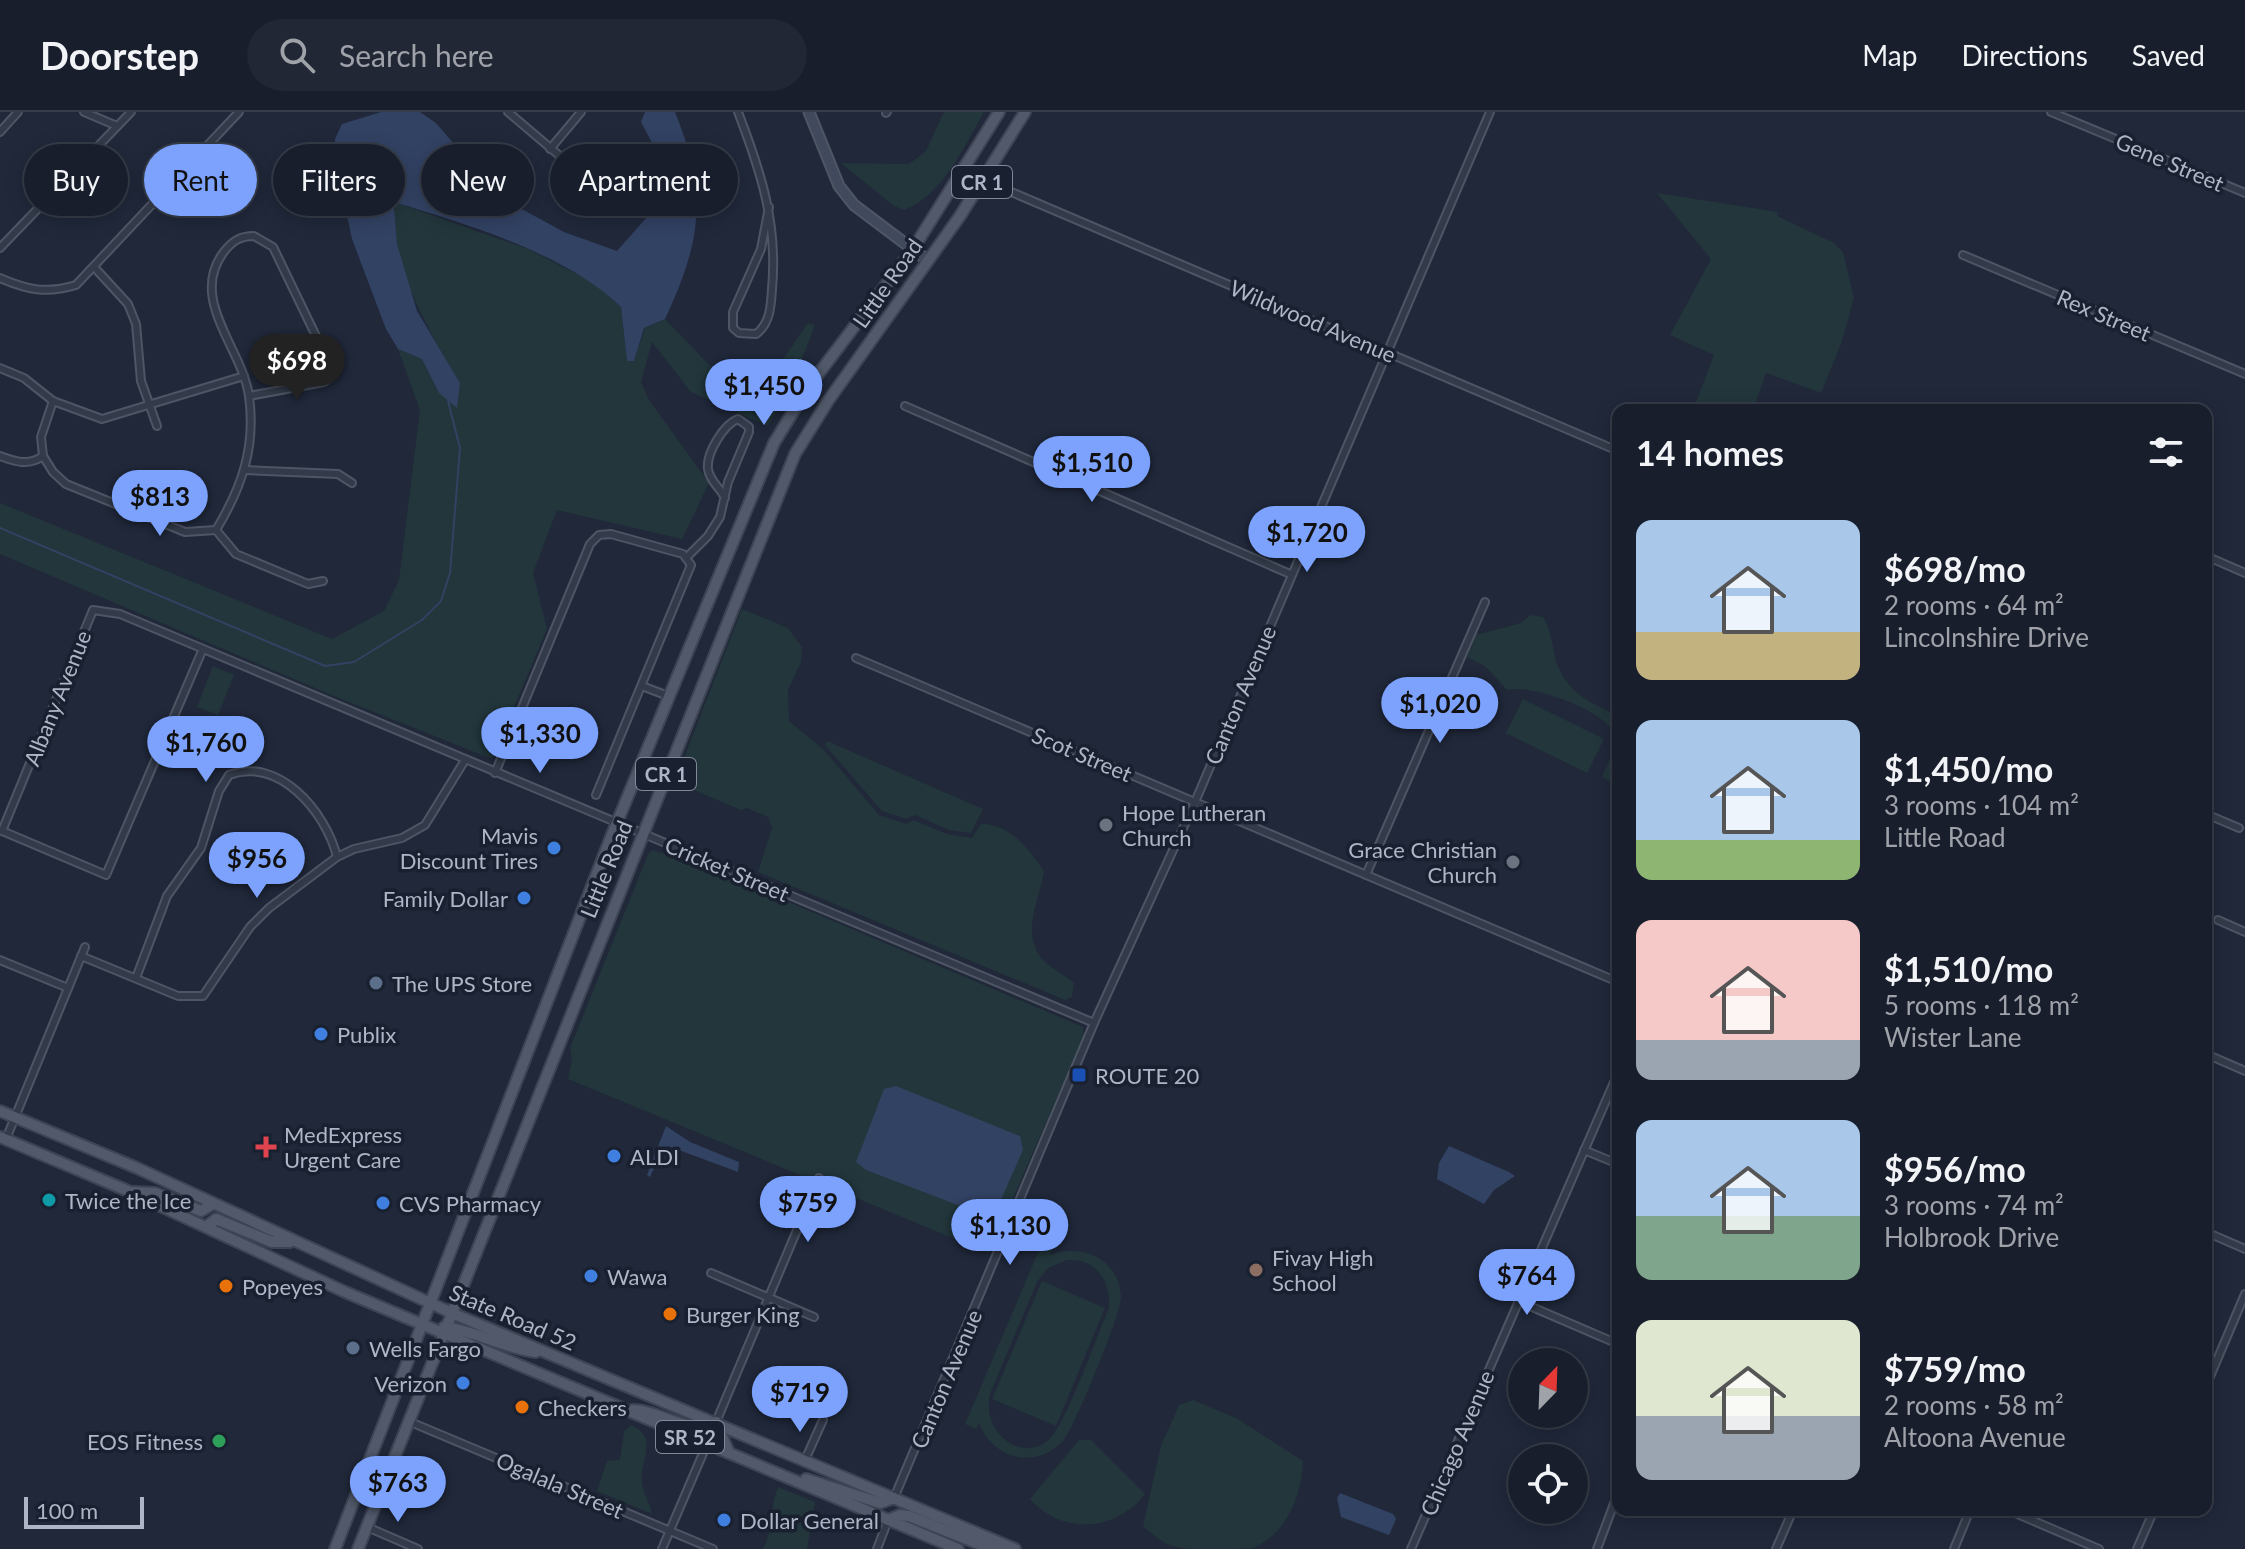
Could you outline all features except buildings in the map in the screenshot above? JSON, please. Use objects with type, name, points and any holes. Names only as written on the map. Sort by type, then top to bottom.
[{"type":"main road","name":"Little Road","points":[[335,1549],[617,824],[774,443],[807,389],[913,249],[999,112]]},
{"type":"main road","name":"Little Road","points":[[358,1549],[795,454],[960,216],[1025,112]]},
{"type":"main road","name":"State Road 52","points":[[0,1111],[430,1304],[1015,1549]]},
{"type":"main road","name":"State Road 52","points":[[3,1138],[131,1192],[422,1325],[447,1332],[958,1549]]},
{"type":"main road","points":[[131,1192],[155,1193],[201,1211],[213,1204]]},
{"type":"main road","points":[[206,1227],[216,1219],[272,1242],[292,1241]]},
{"type":"main road","points":[[447,1332],[465,1330],[516,1349],[550,1354]]},
{"type":"main road","points":[[623,1409],[644,1410],[694,1427],[708,1428],[716,1422],[729,1453]]},
{"type":"main road","points":[[773,1471],[842,1488],[880,1503],[894,1498]]},
{"type":"main road","points":[[888,1520],[900,1515],[909,1516],[984,1546],[1004,1544]]},
{"type":"street","points":[[0,132],[18,112]]},
{"type":"street","points":[[84,112],[117,126]]},
{"type":"street","points":[[0,248],[131,112]]},
{"type":"street","points":[[0,278],[29,290],[52,292],[76,285],[239,112]]},
{"type":"street","points":[[508,112],[550,149]]},
{"type":"street","points":[[554,144],[581,112]]},
{"type":"street","points":[[738,112],[763,177],[769,207],[775,252],[771,304],[763,329],[746,335],[733,328],[731,321],[761,249],[769,207]]},
{"type":"street","points":[[809,112],[839,186],[872,222],[927,260]]},
{"type":"street","name":"Canton Avenue","points":[[894,1498],[1094,1023],[1195,802],[1490,112]]},
{"type":"street","name":"Gene Street","points":[[2051,112],[2245,193]]},
{"type":"street","name":"Wildwood Avenue","points":[[1009,191],[1612,448]]},
{"type":"street","points":[[216,530],[238,493],[245,470],[249,396],[244,376],[216,315],[211,290],[223,253],[237,239],[249,236],[264,240],[273,247],[329,363],[331,377],[324,382],[249,396]]},
{"type":"street","name":"Rex Street","points":[[1963,255],[2245,374]]},
{"type":"street","points":[[94,267],[128,304],[136,324],[141,381],[157,426]]},
{"type":"street","points":[[0,368],[24,378],[53,401],[102,419],[244,376]]},
{"type":"street","points":[[53,401],[41,437],[43,456],[53,472],[66,484],[185,532],[216,530]]},
{"type":"street","points":[[905,406],[1290,574]]},
{"type":"street","points":[[687,557],[715,526],[749,432],[749,427],[738,419],[721,434],[708,464],[712,478],[725,498]]},
{"type":"street","points":[[0,456],[17,463],[35,461],[43,456]]},
{"type":"street","points":[[245,470],[338,474],[352,483]]},
{"type":"street","points":[[216,530],[236,554],[308,584],[323,581]]},
{"type":"street","points":[[495,773],[595,538],[611,534],[687,557]]},
{"type":"street","points":[[596,795],[690,572],[687,557]]},
{"type":"street","points":[[2212,559],[2245,573]]},
{"type":"street","points":[[1366,875],[1485,602]]},
{"type":"street","name":"Cricket Street","points":[[93,610],[120,614],[202,651],[281,680],[495,773],[1094,1023]]},
{"type":"street","name":"Albany Avenue","points":[[1,830],[93,610]]},
{"type":"street","points":[[1,830],[106,875],[202,651]]},
{"type":"street","name":"Scot Street","points":[[856,658],[1612,979]]},
{"type":"street","points":[[642,686],[668,696]]},
{"type":"street","points":[[81,956],[186,998],[203,996],[250,927],[337,857],[354,849],[402,838],[425,825],[465,760]]},
{"type":"street","points":[[136,978],[167,896],[201,848],[219,791],[229,775],[247,770],[287,781],[332,836],[337,857]]},
{"type":"street","points":[[2212,817],[2239,828]]},
{"type":"street","points":[[2218,920],[2245,932]]},
{"type":"street","points":[[3,1138],[15,1117],[85,947]]},
{"type":"street","points":[[0,960],[68,988]]},
{"type":"street","points":[[2212,1057],[2245,1071]]},
{"type":"street","name":"Chicago Avenue","points":[[1411,1549],[1612,1087]]},
{"type":"street","points":[[1584,1150],[1612,1162]]},
{"type":"street","points":[[716,1422],[819,1178]]},
{"type":"street","points":[[2212,1235],[2245,1249]]},
{"type":"street","points":[[711,1273],[814,1317]]},
{"type":"street","points":[[2212,1372],[2245,1294]]},
{"type":"street","points":[[1518,1301],[1612,1341]]},
{"type":"street","points":[[805,1460],[823,1420]]},
{"type":"street","name":"Ogalala Street","points":[[408,1421],[713,1549]]},
{"type":"street","points":[[662,1549],[707,1444]]},
{"type":"street","points":[[1597,1549],[1612,1509]]},
{"type":"street","points":[[1776,1549],[1790,1516]]},
{"type":"street","points":[[1954,1549],[1968,1516]]},
{"type":"street","points":[[2022,1516],[2099,1549]]},
{"type":"street","points":[[2137,1549],[2151,1516]]},
{"type":"street","points":[[877,1549],[888,1520]]},
{"type":"street","points":[[367,1527],[418,1549]]},
{"type":"green space","points":[[944,112],[984,112],[941,181],[918,203],[904,210],[894,206],[841,163],[909,164],[926,151]]},
{"type":"green space","points":[[1657,193],[1778,212],[1777,216],[1834,243],[1843,252],[1854,298],[1842,341],[1821,393],[1766,373],[1755,404],[1695,404],[1714,355],[1670,335],[1711,259]]},
{"type":"green space","points":[[405,206],[421,211],[421,216],[434,216],[528,249],[598,285],[621,307],[627,361],[634,361],[645,328],[665,319],[718,374],[746,385],[774,372],[808,323],[815,325],[789,392],[768,426],[691,392],[652,342],[641,382],[649,400],[709,483],[682,539],[557,510],[533,573],[547,629],[492,759],[329,694],[0,554],[0,503],[332,639],[384,611],[399,580],[420,410],[398,349],[422,359],[439,393],[460,383],[413,295],[395,243],[394,216],[405,216]]},
{"type":"green space","points":[[742,609],[788,628],[802,647],[801,662],[788,690],[789,721],[824,750],[879,815],[906,824],[913,820],[947,834],[972,838],[981,824],[991,825],[1009,833],[1031,854],[1044,871],[1033,915],[1032,938],[1042,959],[1074,983],[1072,997],[1065,1000],[758,872],[772,828],[768,817],[747,808],[741,810],[677,783],[681,765]]},
{"type":"green space","points":[[1530,615],[1543,617],[1560,671],[1580,695],[1612,712],[1612,733],[1599,718],[1560,698],[1530,690],[1507,690],[1486,667],[1467,657],[1476,635],[1521,623]]},
{"type":"green space","points":[[213,666],[234,675],[218,715],[197,707]]},
{"type":"green space","points":[[1523,699],[1604,739],[1587,773],[1506,733]]},
{"type":"green space","points":[[827,741],[983,809],[971,833],[949,830],[915,815],[906,819],[882,811],[825,745]]},
{"type":"green space","points":[[1612,754],[1612,782],[1602,777]]},
{"type":"green space","points":[[654,850],[779,898],[1083,1027],[1083,1038],[989,1253],[568,1079],[572,1060],[570,1048],[649,852]]},
{"type":"green space","points":[[1042,1243],[1053,1247],[1050,1255],[1074,1251],[1097,1257],[1107,1264],[1119,1284],[1119,1308],[1106,1347],[1063,1441],[1040,1456],[1015,1456],[994,1445],[979,1423],[976,1429],[965,1424]],"holes":[[[1067,1260],[1077,1260],[1100,1273],[1107,1289],[1109,1308],[1057,1429],[1047,1441],[1023,1448],[1011,1444],[993,1424],[989,1410],[990,1394],[1037,1282],[1048,1268]]]},
{"type":"green space","points":[[1042,1281],[1105,1308],[1056,1426],[992,1399]]},
{"type":"green space","points":[[1193,1400],[1236,1418],[1303,1461],[1300,1487],[1290,1512],[1275,1533],[1253,1548],[1181,1548],[1159,1539],[1143,1526],[1161,1446],[1179,1405]]},
{"type":"green space","points":[[631,1425],[645,1436],[642,1483],[652,1514],[597,1491],[607,1461],[620,1460],[624,1432]]},
{"type":"green space","points":[[1079,1440],[1091,1440],[1145,1494],[1120,1516],[1105,1522],[1073,1523],[1043,1511],[1030,1499]]},
{"type":"green space","points":[[778,1487],[815,1502],[807,1549],[763,1549]]},
{"type":"water","points":[[381,112],[420,112],[436,123],[454,144],[421,144],[421,210],[405,205],[405,144],[335,144],[342,124]]},
{"type":"water","points":[[645,112],[675,112],[687,144],[653,144],[641,122]]},
{"type":"water","points":[[347,216],[395,216],[397,244],[417,311],[460,383],[457,408],[439,393],[422,359],[398,349],[386,329],[352,239]]},
{"type":"water","points":[[439,216],[534,216],[564,232],[617,251],[648,216],[696,216],[687,265],[677,291],[665,319],[644,328],[634,361],[627,361],[621,307],[599,288],[573,271],[516,243]]},
{"type":"water","points":[[896,1086],[1020,1136],[1023,1150],[996,1211],[976,1212],[866,1170],[856,1162],[884,1089]]},
{"type":"water","points":[[666,1126],[690,1142],[739,1162],[738,1172],[668,1146],[663,1149],[650,1177],[647,1175]]},
{"type":"water","points":[[1449,1146],[1515,1176],[1494,1190],[1484,1204],[1437,1179],[1439,1163]]},
{"type":"water","points":[[1340,1493],[1393,1514],[1396,1519],[1389,1535],[1341,1517],[1337,1498]]},
{"type":"waterway","points":[[0,528],[325,666],[354,662],[422,620],[441,601],[450,573],[460,448],[448,401]]},
{"type":"place","name":"Hope Lutheran Church","points":[[1106,825]]},
{"type":"place","name":"Mavis Discount Tires","points":[[554,848]]},
{"type":"place","name":"Grace Christian Church","points":[[1513,862]]},
{"type":"place","name":"Family Dollar","points":[[524,898]]},
{"type":"place","name":"The UPS Store","points":[[376,983]]},
{"type":"place","name":"Publix","points":[[321,1034]]},
{"type":"place","name":"ROUTE 20","points":[[1079,1075]]},
{"type":"place","name":"MedExpress Urgent Care","points":[[266,1147]]},
{"type":"place","name":"ALDI","points":[[614,1156]]},
{"type":"place","name":"Twice the Ice","points":[[49,1200]]},
{"type":"place","name":"CVS Pharmacy","points":[[383,1203]]},
{"type":"place","name":"Fivay High School","points":[[1256,1270]]},
{"type":"place","name":"Wawa","points":[[591,1276]]},
{"type":"place","name":"Popeyes","points":[[226,1286]]},
{"type":"place","name":"Burger King","points":[[670,1314]]},
{"type":"place","name":"Wells Fargo","points":[[353,1348]]},
{"type":"place","name":"Verizon","points":[[463,1383]]},
{"type":"place","name":"Checkers","points":[[522,1407]]},
{"type":"place","name":"EOS Fitness","points":[[219,1441]]},
{"type":"place","name":"Dollar General","points":[[724,1520]]}]
